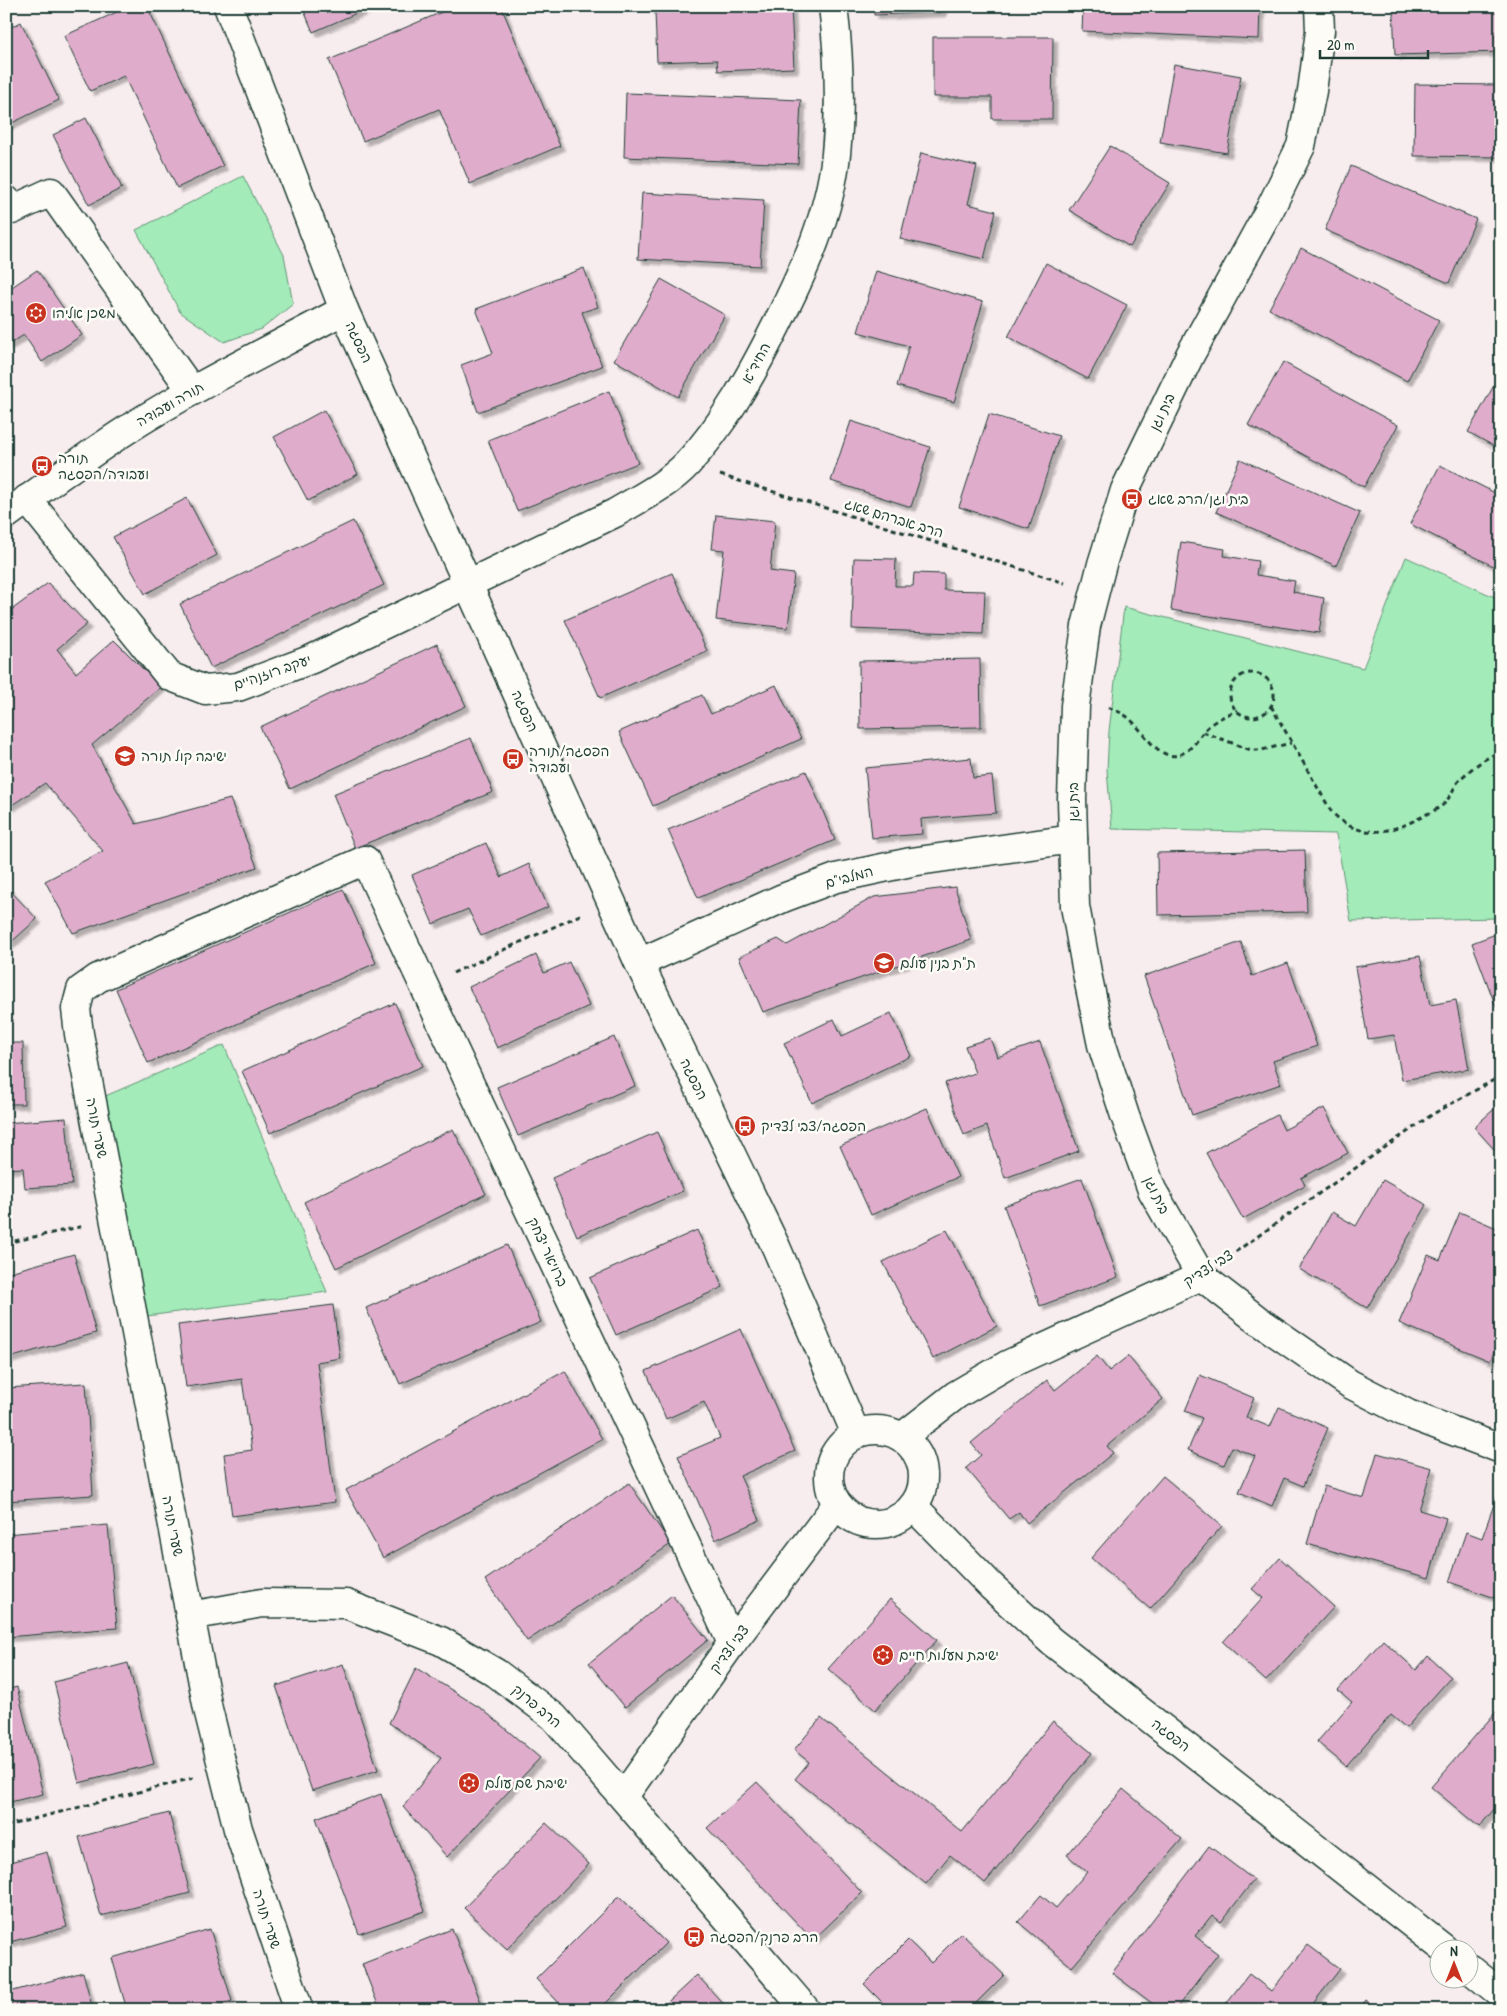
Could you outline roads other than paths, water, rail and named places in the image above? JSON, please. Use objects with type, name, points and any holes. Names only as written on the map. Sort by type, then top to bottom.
[{"type":"street","name":"הפסגה","points":[[228,6],[344,310],[639,963],[776,1247],[856,1434]]},
{"type":"street","name":"החיד\"א","points":[[468,583],[615,513],[659,488],[686,465],[717,428],[750,378],[788,302],[816,238],[828,200],[836,155],[837,39],[832,6]]},
{"type":"street","name":"בית וגן","points":[[1319,6],[1320,31],[1312,91],[1301,146],[1270,209],[1190,355],[1124,490],[1086,626],[1075,706],[1073,839],[1075,906],[1102,1045],[1124,1116],[1152,1190],[1201,1276],[1259,1321],[1350,1384],[1408,1414],[1501,1449]]},
{"type":"street","points":[[6,200],[12,210],[51,192],[192,391]]},
{"type":"street","name":"תורה ועבודה","points":[[17,507],[121,434],[192,391],[344,310]]},
{"type":"street","name":"יעקב רוזנהיים","points":[[17,507],[169,676],[205,690],[238,687],[312,659],[468,583]]},
{"type":"street","name":"המלבי\"ם","points":[[639,963],[783,898],[836,878],[910,862],[1073,839]]},
{"type":"street","name":"ברויאר יצחק","points":[[365,860],[732,1643]]},
{"type":"street","name":"שערי תורה","points":[[299,2010],[238,1829],[208,1709],[79,1034],[76,1009],[81,990],[98,978],[365,860]]},
{"type":"street","name":"צבי לצדיק","points":[[902,1436],[956,1395],[1007,1365],[1201,1276]]},
{"type":"street","points":[[870,1429],[902,1436],[914,1448],[920,1459],[923,1476],[921,1492],[913,1506],[906,1513],[892,1521],[876,1524],[859,1521],[845,1513],[837,1504],[830,1489],[828,1472],[833,1456],[842,1443],[856,1434],[870,1429]]},
{"type":"street","name":"צבי לצדיק","points":[[624,1796],[732,1643],[837,1504]]},
{"type":"street","name":"הפסגה","points":[[913,1506],[991,1586],[1051,1641],[1430,1938]]},
{"type":"street","name":"הרב פרנק","points":[[190,1616],[262,1602],[346,1604],[441,1641],[496,1673],[554,1717],[624,1796],[806,2010]]},
{"type":"street","points":[[1480,1977],[1501,1994]]},
{"type":"place","name":"משכן אליהו","points":[[36,313]]},
{"type":"place","name":"תורה ועבודה/הפסגה","points":[[42,466]]},
{"type":"place","name":"בית וגן/הרב שאג","points":[[1132,499]]},
{"type":"place","name":"ישיבה קול תורה","points":[[125,756]]},
{"type":"place","name":"הפסגה/תורה ועבודה","points":[[513,759]]},
{"type":"place","name":"ת\"ת בנין עולם","points":[[884,963]]},
{"type":"place","name":"הפסגה/צבי לצדיק","points":[[745,1126]]},
{"type":"place","name":"ישיבת מעלות חיים","points":[[883,1655]]},
{"type":"place","name":"ישיבת שם עולם","points":[[469,1783]]},
{"type":"place","name":"הרב פרנק/הפסגה","points":[[694,1937]]}]
